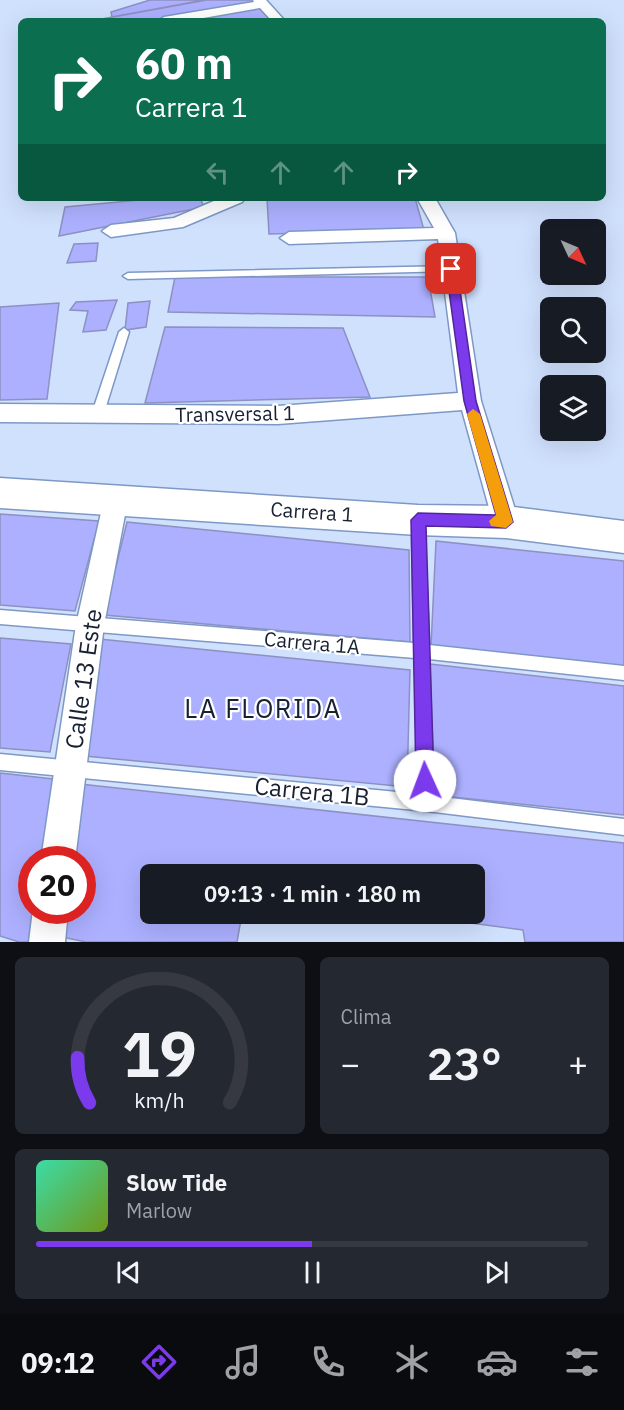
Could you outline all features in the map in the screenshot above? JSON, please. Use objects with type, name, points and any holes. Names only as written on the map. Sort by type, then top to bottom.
[{"type":"street","points":[[179,18],[261,2],[276,18]]},
{"type":"street","points":[[111,231],[177,223],[229,201]]},
{"type":"street","points":[[428,201],[446,233],[470,401],[506,522]]},
{"type":"street","points":[[289,238],[446,233]]},
{"type":"street","name":"Transversal 1","points":[[0,413],[97,416],[278,415],[470,401]]},
{"type":"street","name":"Carrera 1","points":[[0,493],[418,520],[506,522],[624,537]]},
{"type":"street","name":"Calle 13 Este","points":[[60,846],[90,625],[116,499]]},
{"type":"street","points":[[47,942],[49,924]]},
{"type":"lane","points":[[128,276],[451,269]]},
{"type":"lane","points":[[97,416],[124,332]]},
{"type":"lane","points":[[418,520],[426,803]]},
{"type":"lane","name":"Carrera 1A","points":[[0,617],[420,651],[624,673]]},
{"type":"lane","name":"Carrera 1B","points":[[0,762],[426,803],[624,827]]},
{"type":"building","points":[[150,0],[204,0],[112,17],[111,12]]},
{"type":"building","points":[[207,0],[253,0],[256,3],[169,18],[107,18]]},
{"type":"building","points":[[259,8],[269,18],[203,18]]},
{"type":"building","points":[[129,201],[201,201],[204,207],[59,236],[65,207]]},
{"type":"building","points":[[267,201],[416,201],[424,230],[269,234]]},
{"type":"building","points":[[98,243],[96,261],[67,263],[74,244]]},
{"type":"building","points":[[175,277],[428,277],[435,317],[168,312]]},
{"type":"building","points":[[117,300],[106,330],[83,332],[88,311],[70,310],[76,302]]},
{"type":"building","points":[[150,301],[146,327],[125,330],[128,303]]},
{"type":"building","points":[[59,303],[47,399],[0,400],[0,307]]},
{"type":"building","points":[[165,327],[343,328],[370,397],[145,403]]},
{"type":"building","points":[[0,514],[99,521],[75,611],[0,605]]},
{"type":"building","points":[[127,522],[409,550],[410,642],[104,615]]},
{"type":"building","points":[[436,541],[624,561],[624,667],[431,646]]},
{"type":"building","points":[[0,638],[71,644],[50,752],[0,748]]},
{"type":"building","points":[[99,639],[410,670],[407,787],[85,756]]},
{"type":"building","points":[[430,664],[624,686],[624,815],[433,795]]},
{"type":"building","points":[[0,773],[62,780],[50,846],[18,846],[18,924],[36,924],[33,942],[19,942],[0,936]]},
{"type":"building","points":[[80,784],[624,843],[624,942],[525,942],[523,930],[478,924],[485,924],[485,864],[140,864],[140,924],[240,924],[237,942],[86,942],[62,937],[63,924],[96,924],[96,846],[73,846]]},
{"type":"slow traffic","points":[[473,414],[506,522],[496,521]]},
{"type":"district","name":"LA FLORIDA","points":[[263,709]]},
{"type":"route","points":[[425,781],[418,520],[506,522],[470,401],[451,269]]}]
